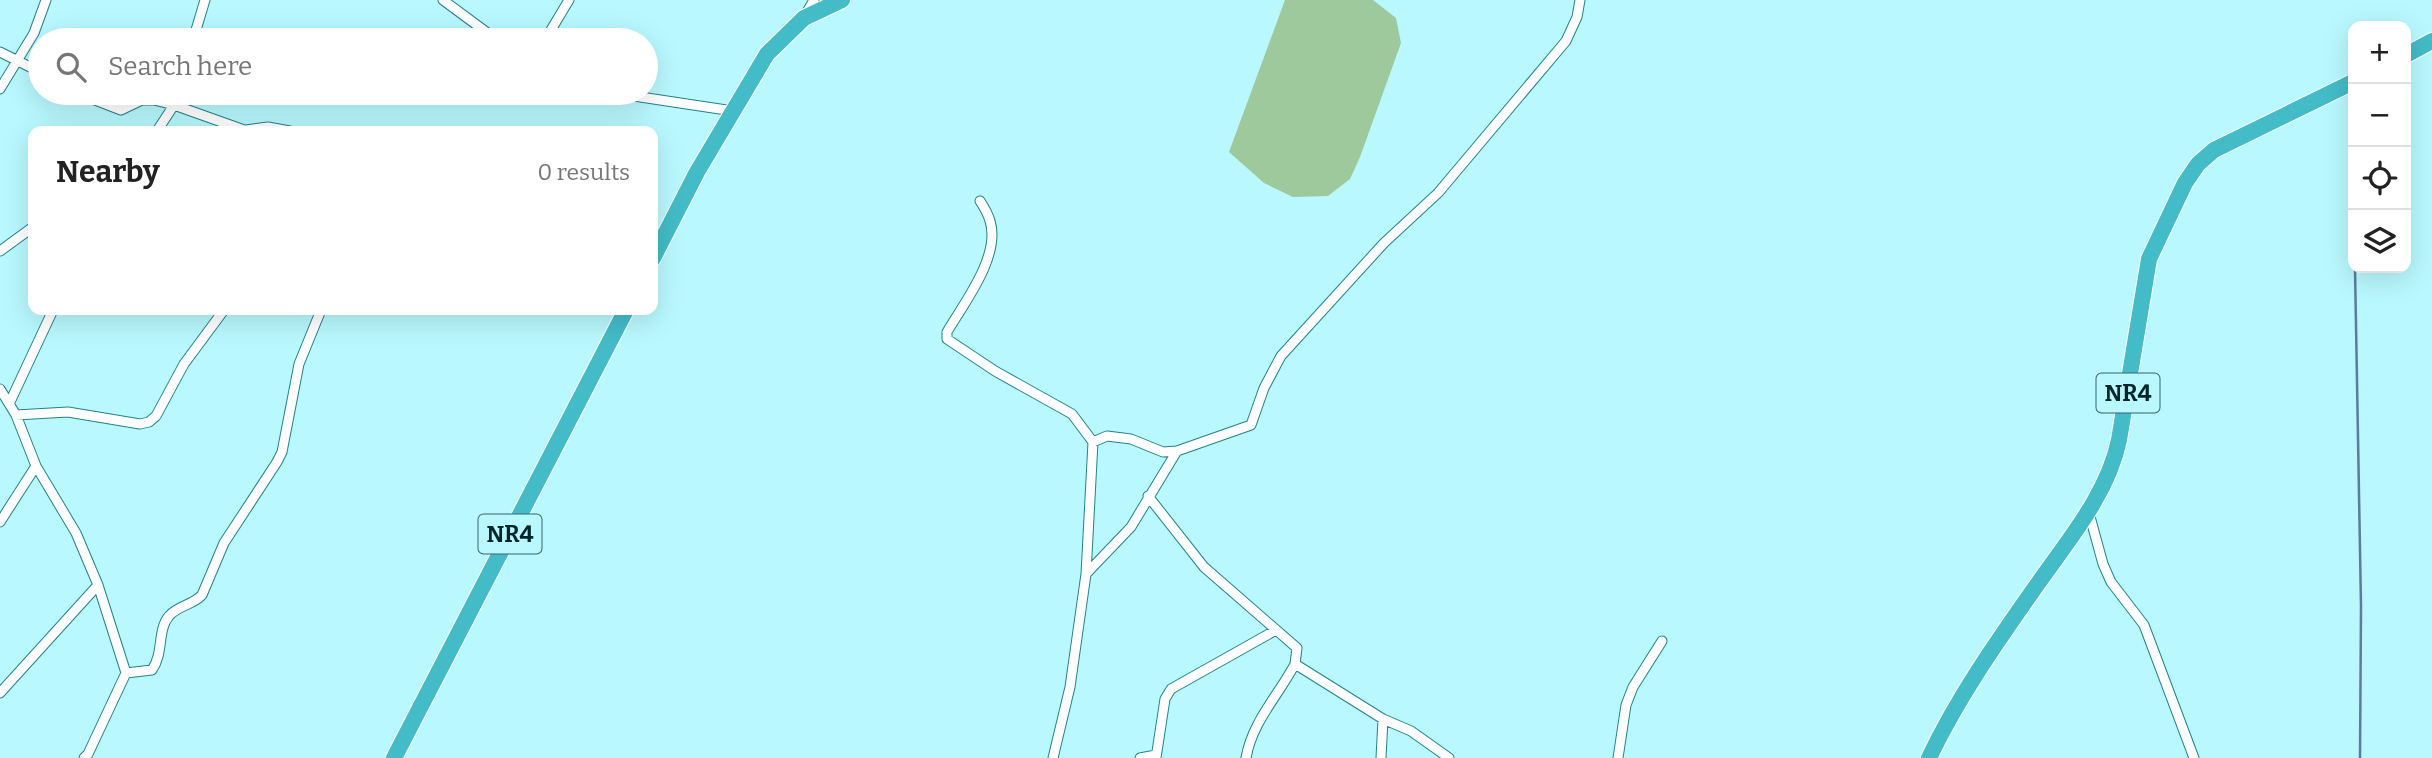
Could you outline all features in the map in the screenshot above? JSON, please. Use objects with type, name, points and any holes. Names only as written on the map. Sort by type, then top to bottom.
[{"type":"highway","points":[[658,248],[697,172],[767,54],[804,18],[842,0]]},
{"type":"highway","points":[[2411,52],[2432,41]]},
{"type":"highway","name":"NR4","points":[[1929,758],[1963,692],[2089,511],[2115,459],[2149,259],[2185,183],[2198,164],[2214,150],[2349,84]]},
{"type":"highway","name":"NR4","points":[[394,758],[623,315]]},
{"type":"street","points":[[36,28],[46,0]]},
{"type":"street","points":[[197,28],[205,0]]},
{"type":"street","points":[[443,0],[481,28]]},
{"type":"street","points":[[552,28],[569,0]]},
{"type":"street","points":[[804,18],[814,0]]},
{"type":"street","points":[[1093,442],[1107,436],[1131,439],[1163,452],[1177,451],[1251,425],[1264,388],[1281,356],[1384,243],[1438,192],[1566,41],[1577,17],[1580,0]]},
{"type":"street","points":[[0,89],[28,42]]},
{"type":"street","points":[[0,52],[28,65]]},
{"type":"street","points":[[658,100],[733,111]]},
{"type":"street","points":[[108,105],[121,110],[132,105]]},
{"type":"street","points":[[160,126],[174,105],[232,126]]},
{"type":"street","points":[[980,201],[990,221],[991,251],[985,267],[947,332],[947,339],[995,371],[1072,414],[1093,442],[1086,575],[1070,687],[1054,758]]},
{"type":"street","points":[[0,251],[28,231]]},
{"type":"street","points":[[10,402],[51,315]]},
{"type":"street","points":[[16,415],[68,412],[140,424],[149,422],[156,416],[184,364],[220,315]]},
{"type":"street","points":[[126,673],[152,670],[160,653],[163,627],[169,615],[196,601],[202,594],[224,543],[277,462],[282,452],[299,364],[319,315]]},
{"type":"street","points":[[0,389],[10,402],[36,466],[76,533],[98,585],[126,673],[84,758]]},
{"type":"street","points":[[1086,575],[1131,527],[1177,451]]},
{"type":"street","points":[[0,522],[36,466]]},
{"type":"street","points":[[1148,496],[1204,567],[1297,648],[1295,664],[1282,689],[1250,738],[1247,758]]},
{"type":"street","points":[[2089,511],[2107,573],[2121,597],[2144,625],[2194,758]]},
{"type":"street","points":[[0,693],[98,585]]},
{"type":"street","points":[[1140,758],[1156,757],[1166,699],[1171,689],[1276,630]]},
{"type":"street","points":[[1618,758],[1626,705],[1633,687],[1662,640]]},
{"type":"street","points":[[1295,664],[1383,719],[1411,731],[1449,758]]},
{"type":"street","points":[[1381,758],[1383,719]]},
{"type":"green space","points":[[1285,0],[1373,0],[1396,18],[1401,43],[1360,157],[1350,179],[1328,196],[1293,197],[1264,183],[1229,152]]},
{"type":"waterway","points":[[2355,273],[2361,606],[2360,758]]}]
